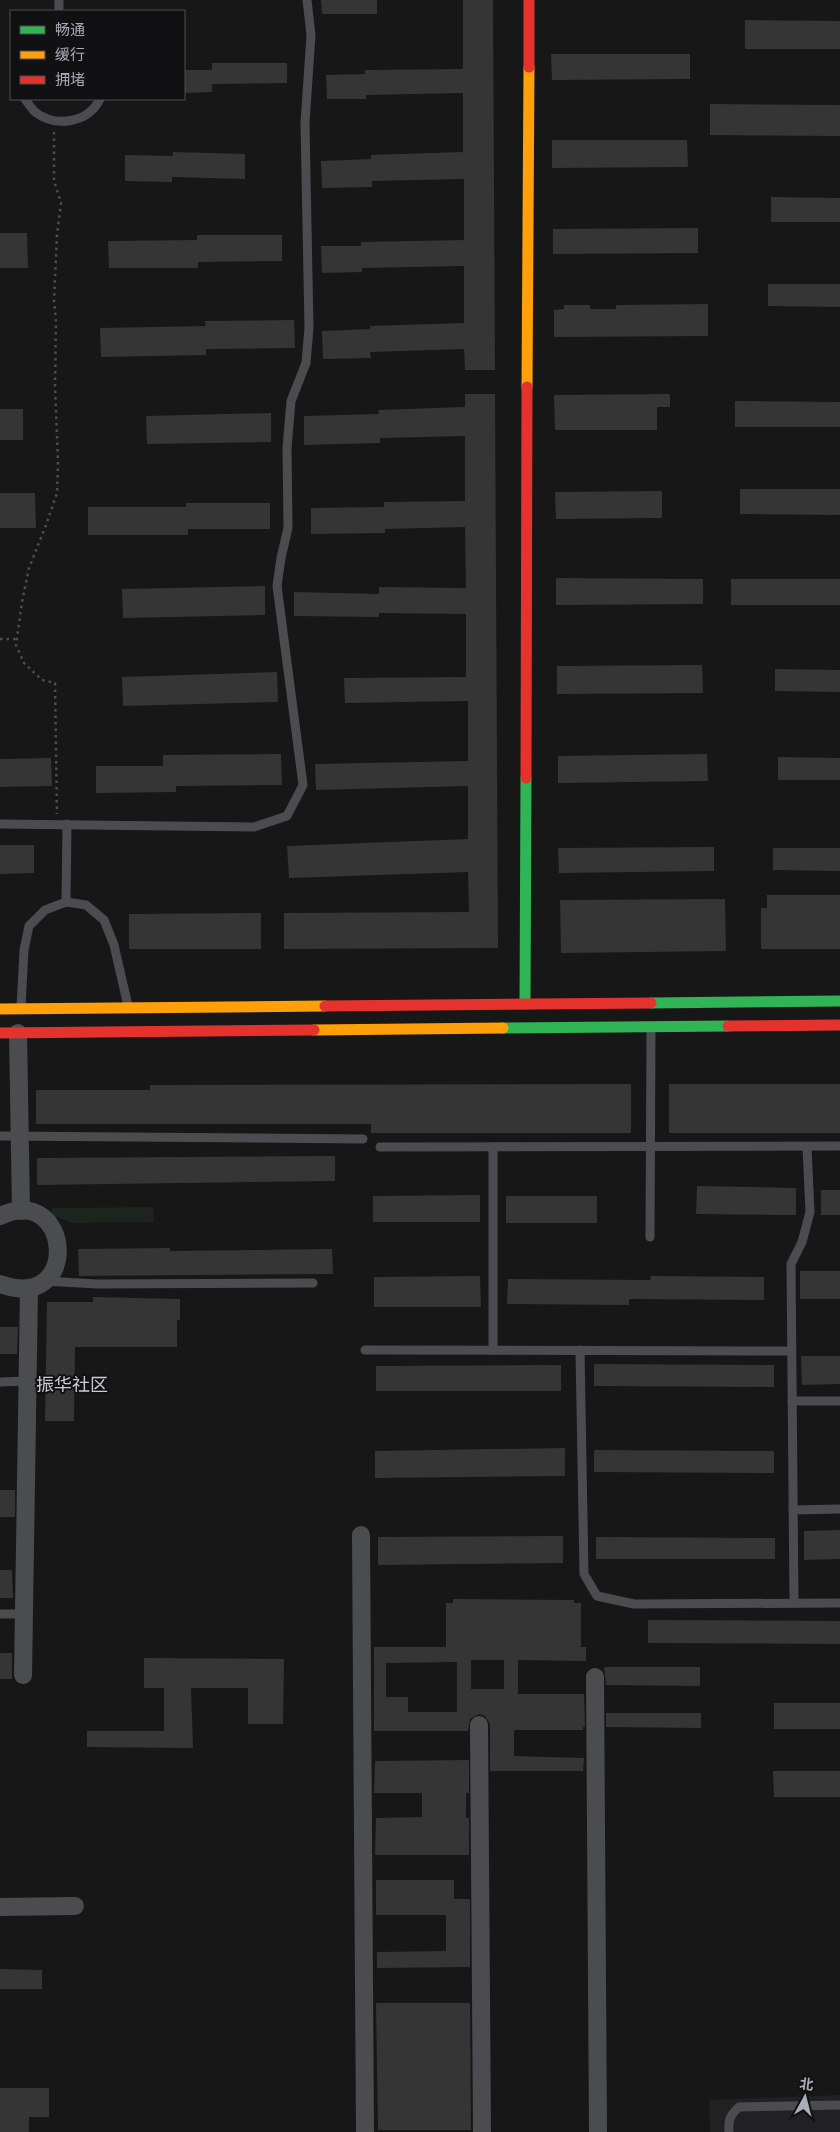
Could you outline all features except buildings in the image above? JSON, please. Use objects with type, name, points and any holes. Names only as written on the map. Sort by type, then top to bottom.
[{"type":"main road","points":[[525,1004],[529,0]]},
{"type":"main road","points":[[0,1010],[840,1001]]},
{"type":"main road","points":[[0,1033],[840,1025]]},
{"type":"street","points":[[18,1033],[21,1211]]},
{"type":"street","points":[[0,1216],[9,1211],[21,1211],[39,1215],[50,1225],[58,1238],[59,1254],[54,1269],[37,1285],[13,1289],[0,1284]]},
{"type":"street","points":[[23,1675],[27,1382],[37,1285]]},
{"type":"street","points":[[361,1535],[365,2132]]},
{"type":"street","points":[[594,1677],[598,2132]]},
{"type":"street","points":[[480,1725],[482,2132]]},
{"type":"street","points":[[0,1907],[75,1906]]},
{"type":"lane","points":[[0,824],[254,827],[287,816],[303,785],[278,586],[281,558],[288,528],[288,448],[291,401],[306,364],[309,328],[305,123],[311,35],[307,0]]},
{"type":"lane","points":[[26,100],[33,111],[48,120],[66,122],[83,117],[97,106],[100,100]]},
{"type":"lane","points":[[66,902],[67,824]]},
{"type":"lane","points":[[21,1009],[24,950],[29,926],[45,910],[66,902],[86,905],[104,920],[114,945],[129,1008]]},
{"type":"lane","points":[[650,1237],[651,1027]]},
{"type":"lane","points":[[0,1136],[363,1138]]},
{"type":"lane","points":[[380,1147],[840,1146]]},
{"type":"lane","points":[[493,1147],[493,1350]]},
{"type":"lane","points":[[794,1603],[791,1264],[802,1242],[810,1212],[807,1147]]},
{"type":"lane","points":[[37,1285],[313,1283]]},
{"type":"lane","points":[[365,1350],[791,1351]]},
{"type":"lane","points":[[580,1350],[584,1574],[598,1596],[634,1604],[840,1603]]},
{"type":"lane","points":[[0,1382],[27,1382]]},
{"type":"lane","points":[[792,1401],[840,1401]]},
{"type":"lane","points":[[793,1510],[840,1509]]},
{"type":"lane","points":[[0,1614],[23,1614]]},
{"type":"lane","points":[[729,2132],[728,2121],[739,2107],[840,2105]]},
{"type":"path","points":[[54,121],[54,181],[61,203],[56,234],[55,283],[57,493],[29,568],[16,645],[24,663],[42,680],[55,683],[57,824]]},
{"type":"path","points":[[0,639],[16,639]]},
{"type":"shaded area","points":[[153,1207],[154,1222],[72,1223],[52,1215],[52,1208]]},
{"type":"shaded area","points":[[840,2095],[840,2132],[710,2132],[709,2100]]},
{"type":"traffic: fast","points":[[525,1004],[526,778]]},
{"type":"traffic: fast","points":[[651,1003],[840,1001]]},
{"type":"traffic: fast","points":[[503,1028],[728,1026]]},
{"type":"traffic: slow","points":[[527,387],[529,67]]},
{"type":"traffic: slow","points":[[0,1009],[325,1006]]},
{"type":"traffic: slow","points":[[314,1030],[503,1028]]},
{"type":"traffic: jam","points":[[529,0],[529,67]]},
{"type":"traffic: jam","points":[[526,778],[527,387]]},
{"type":"traffic: jam","points":[[325,1006],[651,1003]]},
{"type":"traffic: jam","points":[[728,1026],[840,1025]]},
{"type":"traffic: jam","points":[[0,1033],[314,1030]]},
{"type":"district","name":"振华社区","points":[[72,1385]]}]
